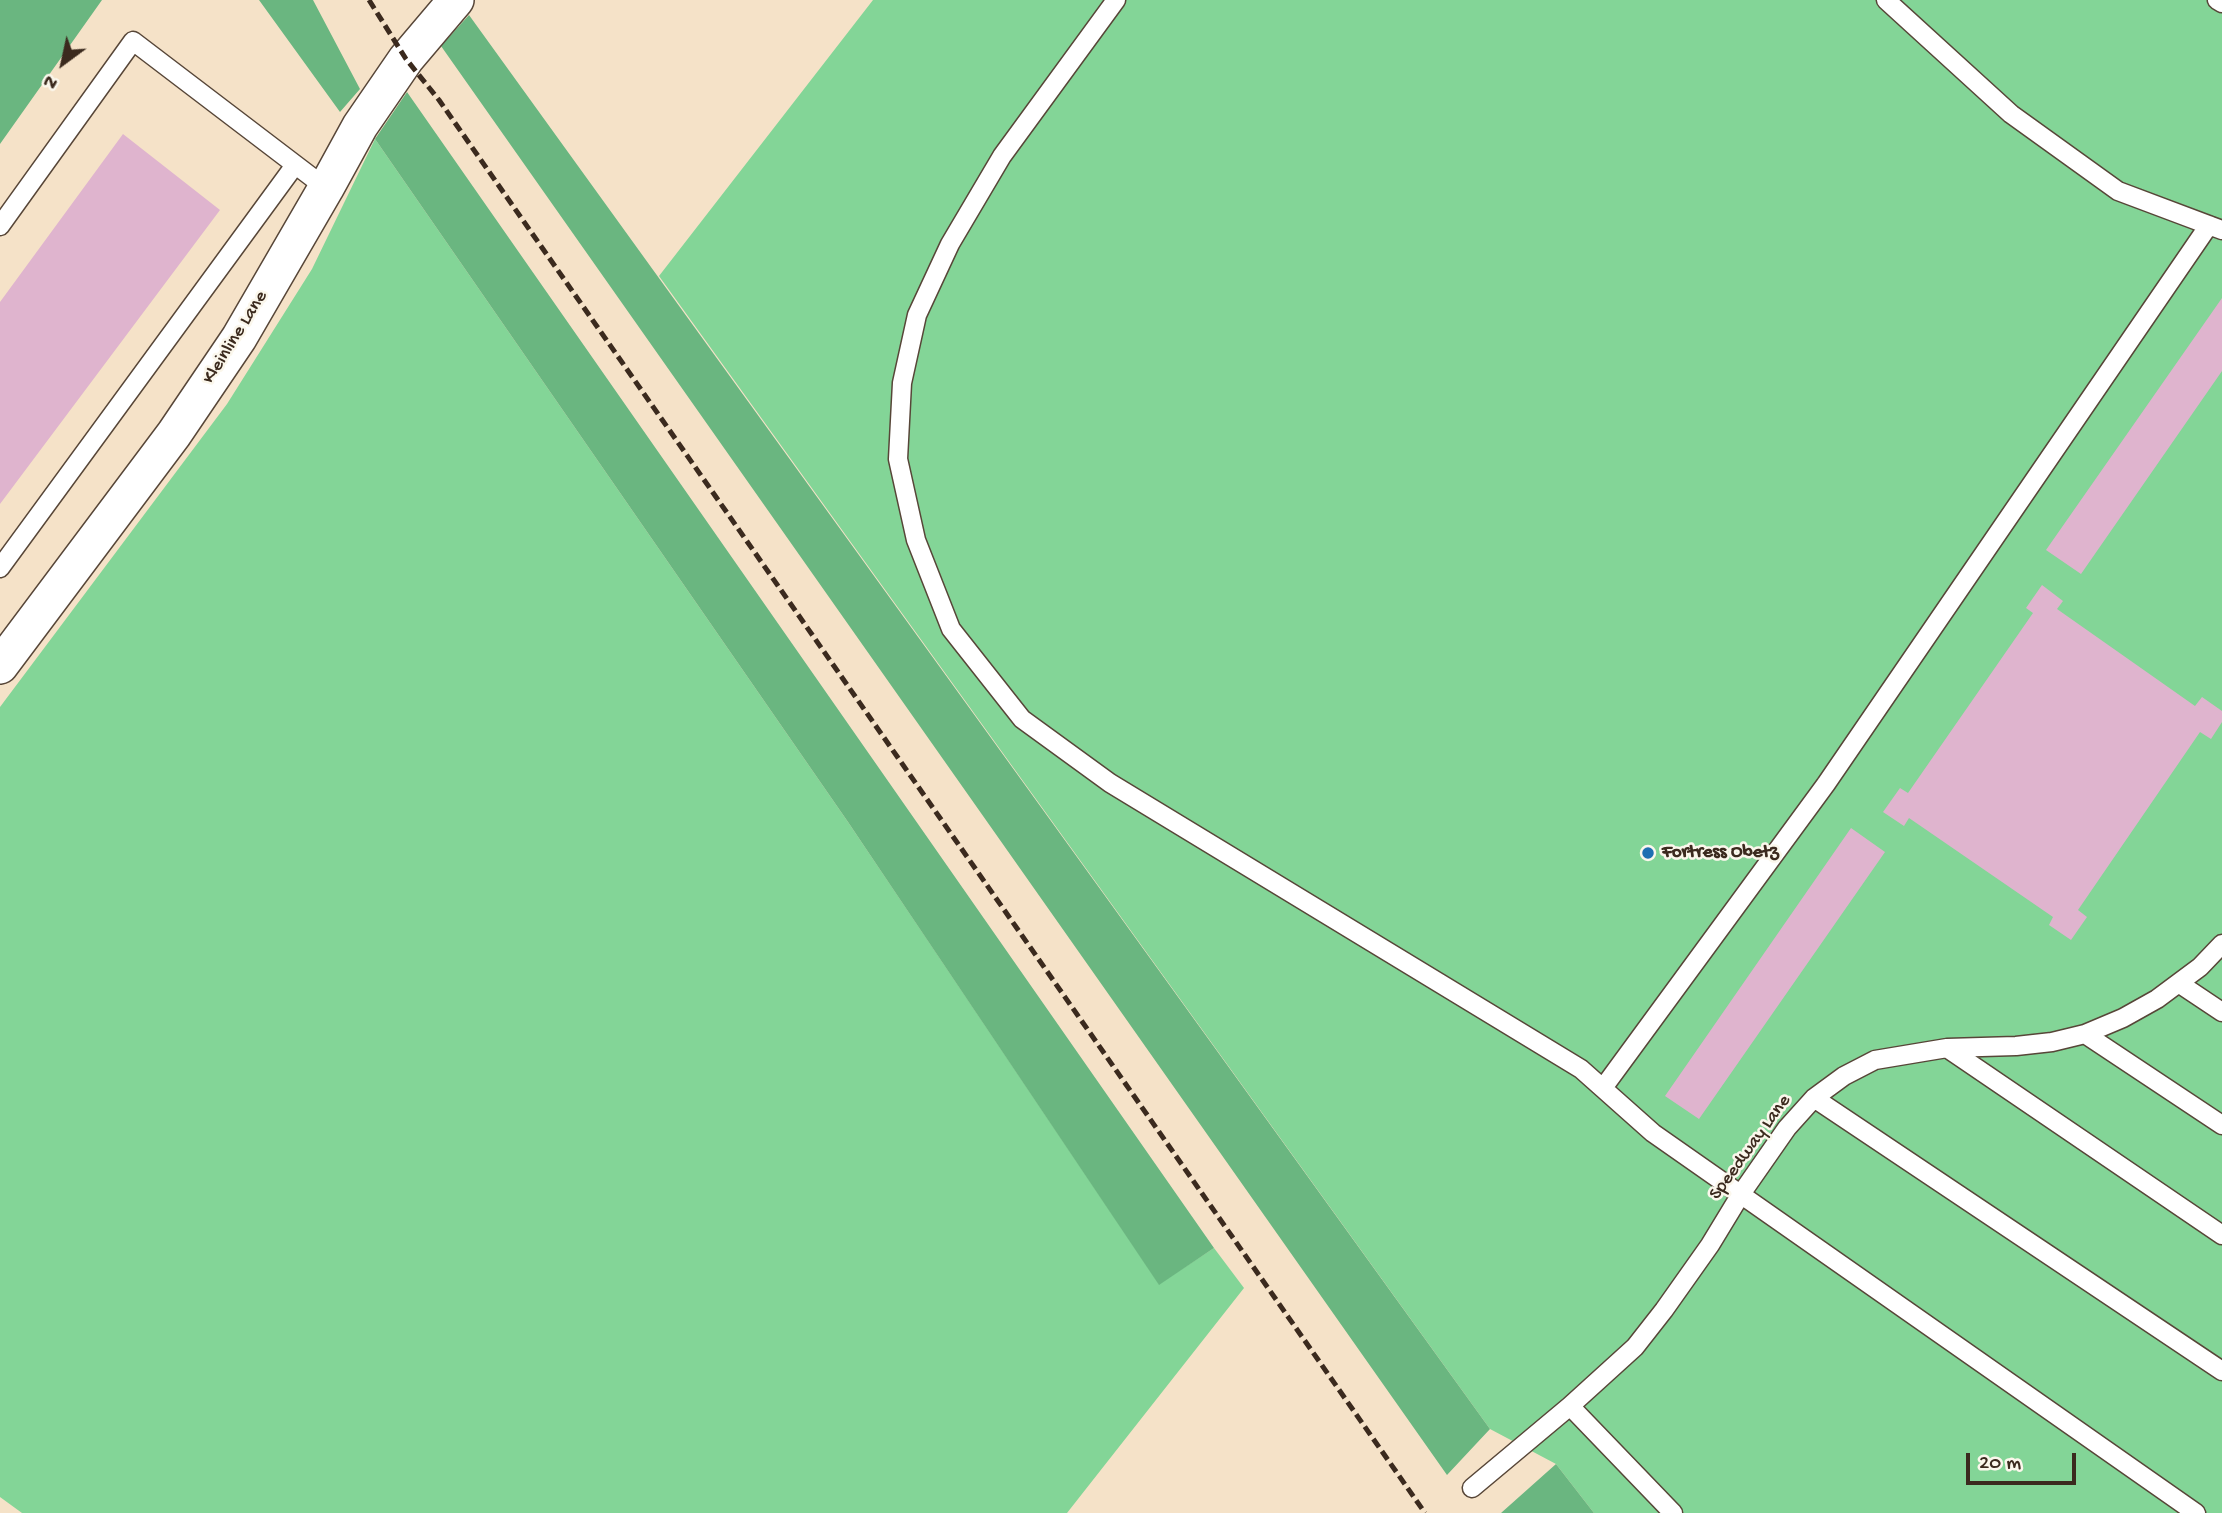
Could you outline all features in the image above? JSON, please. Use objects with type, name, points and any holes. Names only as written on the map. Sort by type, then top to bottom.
[{"type":"street","name":"Kleinline Lane","points":[[0,666],[174,434],[239,338],[360,126],[406,59],[456,0]]},
{"type":"lane","points":[[1116,0],[1002,156],[950,244],[917,315],[902,383],[898,459],[916,540],[951,629],[1022,719],[1110,783],[1581,1069],[1653,1133],[2196,1513]]},
{"type":"lane","points":[[1603,1088],[1826,784],[2215,228],[2118,191],[2011,114],[1886,0]]},
{"type":"lane","points":[[2217,0],[2222,3]]},
{"type":"lane","points":[[0,226],[133,41],[326,188]]},
{"type":"lane","points":[[0,568],[295,165]]},
{"type":"lane","name":"Speedway Lane","points":[[1472,1488],[1635,1347],[1710,1245],[1741,1194],[1787,1128],[1814,1098],[1844,1076],[1875,1060],[1947,1048],[2052,1042],[2085,1034],[2123,1018],[2180,984],[2222,944]]},
{"type":"lane","points":[[2180,984],[2222,1012]]},
{"type":"lane","points":[[2085,1034],[2222,1125]]},
{"type":"lane","points":[[1947,1048],[2222,1235]]},
{"type":"lane","points":[[1814,1098],[2222,1371]]},
{"type":"lane","points":[[1570,1406],[1673,1513]]},
{"type":"green space","points":[[0,0],[102,0],[0,144]]},
{"type":"green space","points":[[259,0],[313,0],[360,89],[340,112]]},
{"type":"green space","name":"Fortress Obetz","points":[[873,0],[2222,0],[2222,1513],[1594,1513],[1556,1464],[1490,1429],[659,276]]},
{"type":"green space","points":[[469,15],[1490,1429],[1447,1475],[441,46]]},
{"type":"green space","points":[[407,92],[1214,1248],[1159,1285],[848,822],[375,139]]},
{"type":"green space","points":[[375,139],[848,822],[1159,1284],[1214,1248],[1244,1288],[1067,1513],[22,1513],[0,1497],[0,707],[227,404],[312,269]]},
{"type":"green space","points":[[1556,1464],[1594,1513],[1501,1513]]},
{"type":"building","points":[[123,134],[220,210],[0,504],[0,302]]},
{"type":"building","points":[[2222,298],[2222,371],[2081,574],[2046,550]]},
{"type":"building","points":[[2042,585],[2063,601],[2057,609],[2195,706],[2202,697],[2222,711],[2222,722],[2211,739],[2200,732],[2078,910],[2087,917],[2071,940],[2049,925],[2053,917],[1909,818],[1904,826],[1883,812],[1900,788],[1908,793],[2033,613],[2026,608]]},
{"type":"building","points":[[1851,828],[1885,852],[1699,1119],[1665,1096]]},
{"type":"railway","points":[[369,0],[406,59],[439,100],[1425,1513]]},
{"type":"place","name":"Fortress Obetz","points":[[1648,853]]}]
